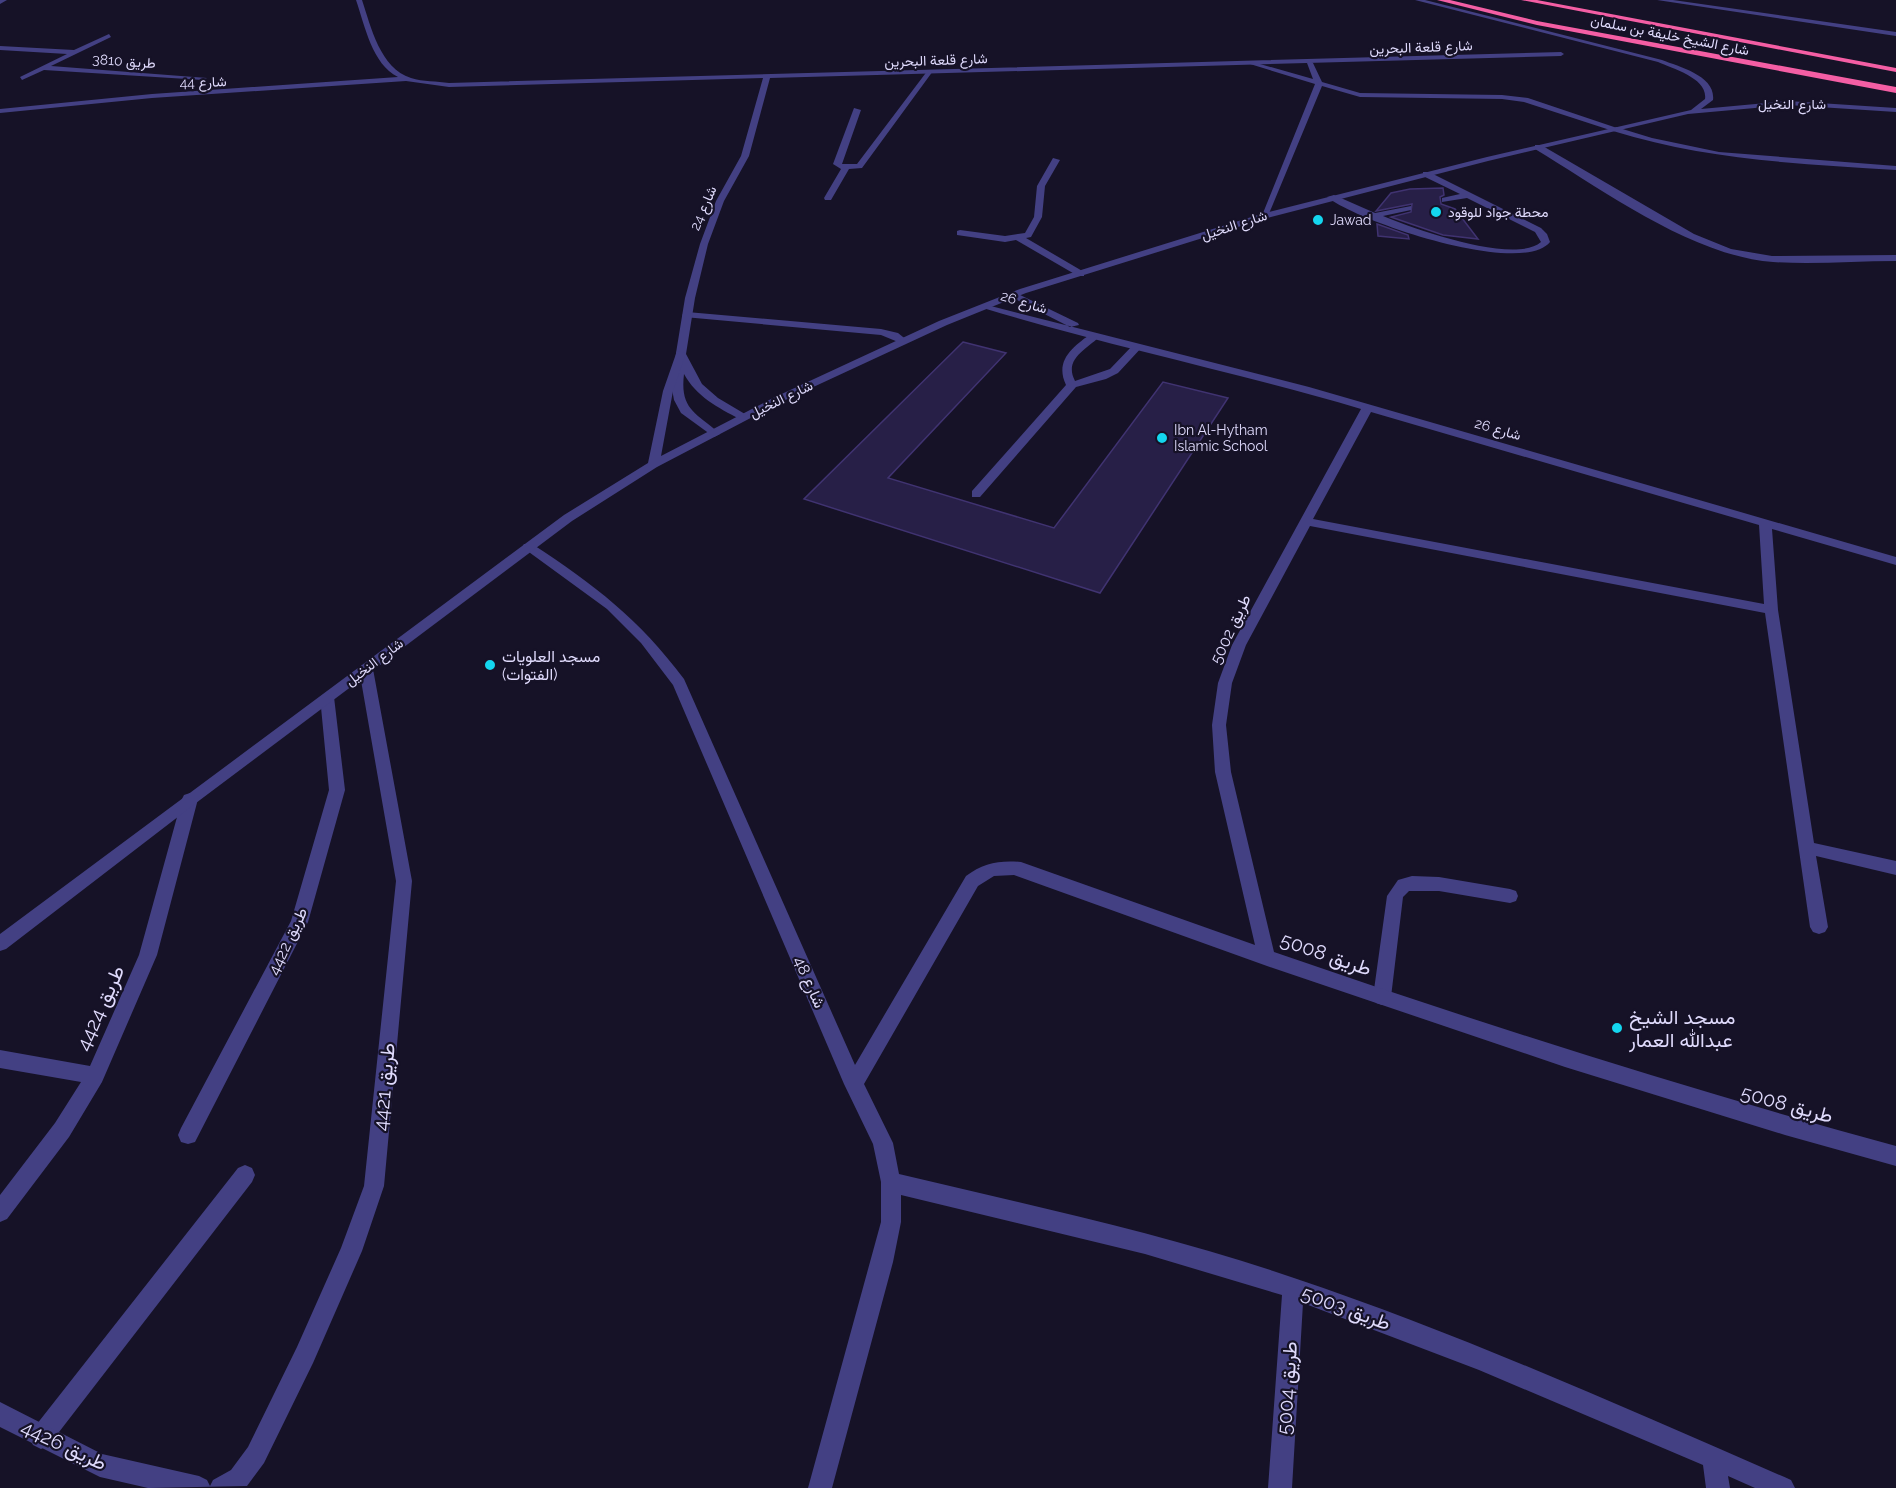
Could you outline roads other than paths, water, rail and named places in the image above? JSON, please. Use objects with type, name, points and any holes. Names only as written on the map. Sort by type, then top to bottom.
[{"type":"highway","name":"شارع الشيخ خليفة بن سلمان","points":[[1441,0],[1537,23],[1896,90]]},
{"type":"highway","name":"شارع الشيخ خليفة بن سلمان","points":[[1524,0],[1896,70]]},
{"type":"highway","points":[[1549,0],[1896,60]]},
{"type":"highway","points":[[1537,23],[1792,81]]},
{"type":"highway","points":[[1884,99],[1896,102]]},
{"type":"street","points":[[359,0],[381,55],[397,74],[406,79]]},
{"type":"street","name":"شارع النخيل","points":[[1418,0],[1641,56],[1679,68],[1694,76],[1710,92],[1709,100],[1688,112]]},
{"type":"street","points":[[1660,0],[1896,34]]},
{"type":"street","name":"طريق 3810","points":[[22,78],[109,36]]},
{"type":"street","points":[[0,48],[76,52]]},
{"type":"street","name":"شارع قلعة البحرين","points":[[406,79],[467,86],[1561,54]]},
{"type":"street","points":[[1264,216],[1319,84],[1310,63]]},
{"type":"street","points":[[1253,64],[1319,84],[1378,97],[1502,96],[1525,100],[1653,142],[1698,152],[1896,168]]},
{"type":"street","name":"طريق 3810","points":[[43,68],[203,78]]},
{"type":"street","points":[[856,110],[837,164],[846,168],[859,166],[930,71]]},
{"type":"street","name":"شارع 24","points":[[714,434],[685,411],[679,400],[677,389],[681,353],[687,315],[704,244],[720,201],[745,156],[767,78]]},
{"type":"street","name":"شارع 44","points":[[0,111],[113,98],[243,92],[406,79]]},
{"type":"street","name":"شارع النخيل","points":[[0,944],[190,799],[568,518],[653,465],[744,417],[903,341],[1014,295],[1264,216],[1331,197],[1688,112],[1788,103],[1896,110]]},
{"type":"street","points":[[1538,147],[1691,236],[1728,251],[1772,259],[1896,258]]},
{"type":"street","points":[[960,233],[1019,238],[1028,235],[1035,225],[1041,186],[1056,160]]},
{"type":"street","points":[[828,198],[846,168]]},
{"type":"street","points":[[1331,197],[1422,237],[1467,247],[1524,251],[1539,248],[1546,242],[1543,234],[1538,230],[1426,174]]},
{"type":"street","points":[[1444,200],[1467,195]]},
{"type":"street","points":[[1374,216],[1408,208]]},
{"type":"street","points":[[1019,238],[1081,274]]},
{"type":"street","name":"شارع 26","points":[[1014,295],[1093,334]]},
{"type":"street","name":"شارع 26","points":[[986,306],[1056,327],[1093,334],[1368,407],[1896,561]]},
{"type":"street","points":[[687,315],[881,332],[894,335],[903,341]]},
{"type":"street","points":[[1072,385],[1065,369],[1066,361],[1093,334]]},
{"type":"street","points":[[976,494],[1072,385],[1102,378],[1114,371],[1138,346]]},
{"type":"street","points":[[681,353],[693,382],[706,395],[744,417]]},
{"type":"street","points":[[653,465],[668,391],[681,353]]},
{"type":"street","name":"طريق 5002","points":[[1267,958],[1223,772],[1219,725],[1225,683],[1239,645],[1368,407]]},
{"type":"street","points":[[1307,522],[1771,610]]},
{"type":"street","points":[[1765,523],[1771,610],[1809,848],[1819,927]]},
{"type":"street","name":"شارع 48","points":[[528,548],[600,594],[629,620],[656,650],[679,683],[854,1084],[883,1143],[891,1182],[891,1222],[820,1488]]},
{"type":"street","name":"طريق 4421","points":[[230,1483],[256,1455],[305,1355],[351,1251],[374,1186],[404,880],[366,669]]},
{"type":"street","name":"طريق 4422","points":[[188,1135],[299,922],[337,790],[327,697]]},
{"type":"street","name":"طريق 4424","points":[[0,1212],[62,1130],[95,1076],[148,955],[190,799]]},
{"type":"street","points":[[1809,848],[1896,868]]},
{"type":"street","name":"طريق 5008","points":[[854,1084],[972,881],[986,870],[1000,866],[1020,869],[1267,958],[1732,1112],[1896,1156]]},
{"type":"street","points":[[1382,997],[1395,896],[1403,885],[1433,884],[1510,896]]},
{"type":"street","points":[[0,1059],[95,1076]]},
{"type":"street","points":[[41,1437],[245,1175]]},
{"type":"street","name":"طريق 5003","points":[[891,1182],[1193,1258],[1293,1288],[1472,1357],[1783,1488]]},
{"type":"street","name":"طريق 5004","points":[[1280,1488],[1293,1288]]},
{"type":"street","name":"طريق 4426","points":[[0,1414],[41,1437],[100,1465],[199,1488]]},
{"type":"street","points":[[1714,1458],[1718,1488]]},
{"type":"place","name":"محطة جواد للوقود","points":[[1436,212]]},
{"type":"place","name":"Jawad","points":[[1318,220]]},
{"type":"place","name":"Ibn Al-Hytham Islamic School","points":[[1162,438]]},
{"type":"place","name":"مسجد العلويات (الفتوات)","points":[[490,665]]},
{"type":"place","name":"مسجد الشيخ عبدالله العمار","points":[[1617,1028]]}]
